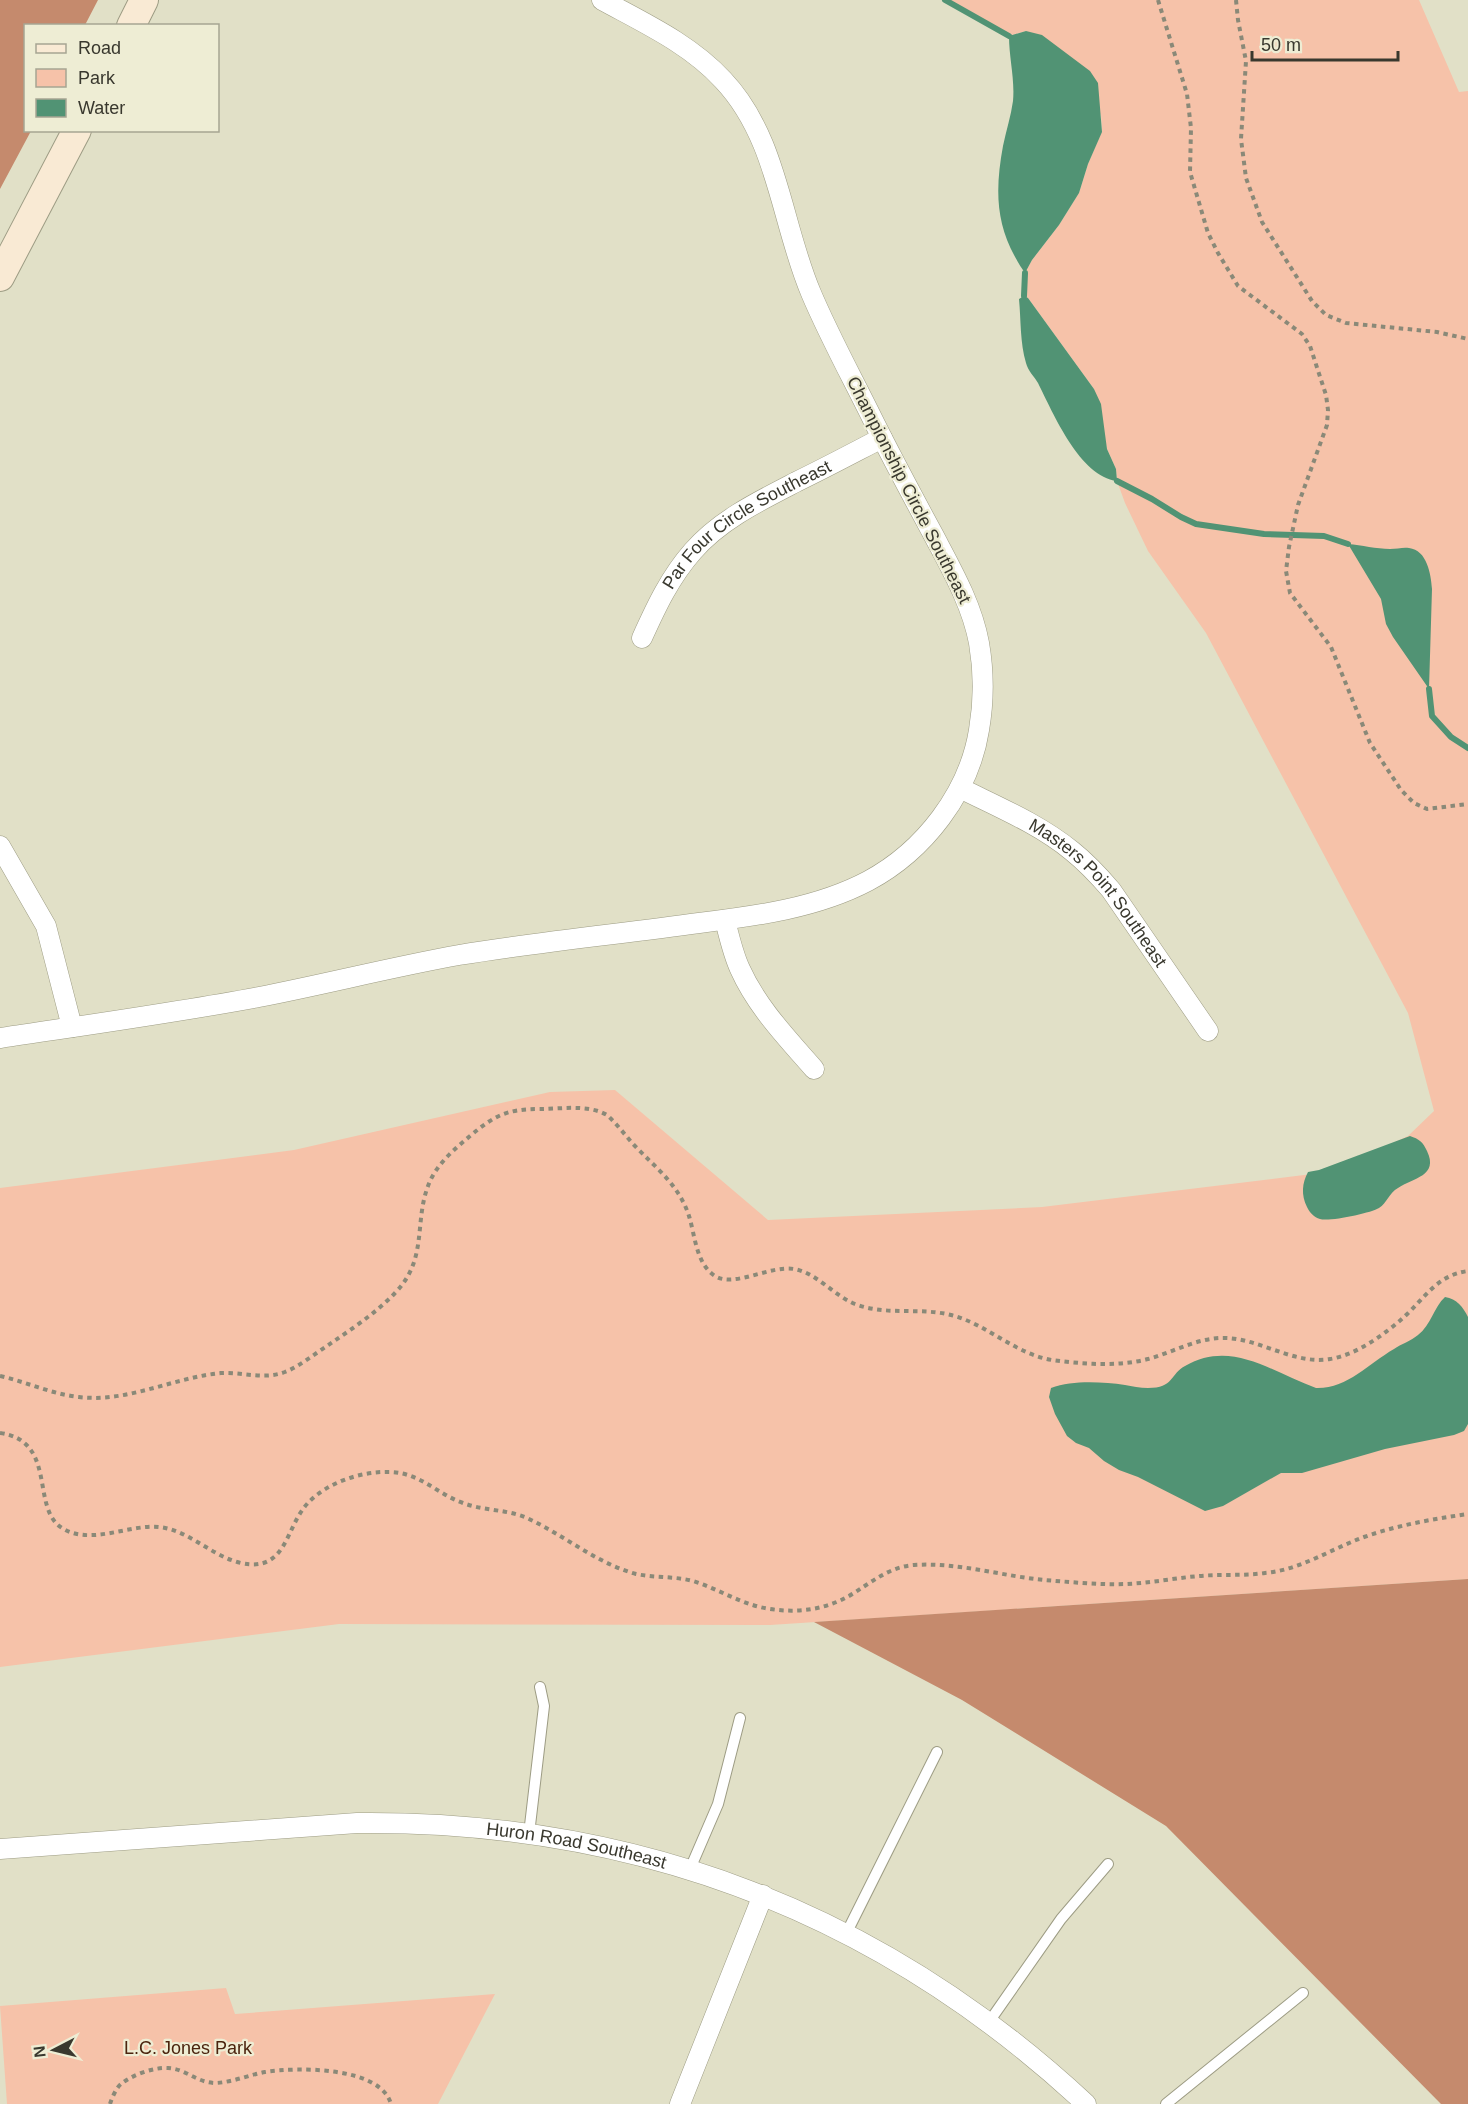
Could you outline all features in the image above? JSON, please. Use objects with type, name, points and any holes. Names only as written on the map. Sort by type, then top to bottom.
[{"type":"main road","points":[[132,24],[144,0]]},
{"type":"main road","points":[[0,277],[75,132]]},
{"type":"street","name":"Championship Circle Southeast","points":[[0,1038],[253,998],[458,956],[725,920],[825,899],[865,883],[890,868],[912,850],[941,819],[960,788],[980,728],[983,699],[983,671],[979,643],[967,602],[811,294],[792,241],[769,159],[751,118],[722,79],[701,59],[678,42],[602,0]]},
{"type":"street","name":"Par Four Circle Southeast","points":[[642,638],[660,598],[675,573],[715,530],[765,498],[882,438]]},
{"type":"street","name":"Masters Point Southeast","points":[[960,788],[1047,833],[1092,869],[1112,890],[1208,1032]]},
{"type":"street","points":[[0,846],[46,926],[72,1027]]},
{"type":"street","points":[[725,920],[739,968],[753,993],[814,1069]]},
{"type":"street","name":"Huron Road Southeast","points":[[0,1849],[357,1823],[444,1824],[529,1834],[616,1849],[690,1869],[763,1895],[846,1934],[927,1981],[989,2022],[1056,2076],[1086,2104]]},
{"type":"street","points":[[680,2104],[763,1895]]},
{"type":"lane","points":[[529,1834],[544,1706],[540,1688]]},
{"type":"lane","points":[[690,1869],[718,1804],[740,1718]]},
{"type":"lane","points":[[846,1934],[937,1752]]},
{"type":"lane","points":[[989,2022],[1061,1919],[1108,1864]]},
{"type":"lane","points":[[1166,2104],[1303,1993]]},
{"type":"path","points":[[1158,0],[1187,94],[1191,128],[1190,172],[1208,232],[1238,286],[1302,334],[1310,346],[1324,385],[1328,404],[1327,425],[1302,491],[1293,525],[1286,571],[1290,593],[1331,647],[1366,736],[1390,776],[1407,797],[1420,807],[1435,809],[1468,804]]},
{"type":"path","points":[[1236,0],[1246,61],[1241,133],[1246,178],[1262,222],[1312,301],[1322,312],[1338,321],[1437,332],[1468,339]]},
{"type":"path","points":[[0,1376],[60,1394],[96,1398],[131,1393],[214,1374],[266,1376],[280,1374],[296,1367],[357,1325],[401,1287],[416,1262],[425,1198],[436,1171],[449,1155],[490,1120],[506,1112],[522,1109],[592,1109],[611,1119],[675,1187],[685,1204],[702,1261],[717,1277],[729,1280],[775,1269],[796,1269],[810,1275],[836,1294],[856,1304],[886,1310],[950,1315],[975,1325],[1027,1352],[1050,1359],[1082,1363],[1128,1363],[1151,1358],[1206,1339],[1220,1338],[1246,1340],[1308,1359],[1329,1359],[1351,1352],[1372,1340],[1402,1318],[1437,1283],[1448,1276],[1468,1271]]},
{"type":"path","points":[[0,1433],[17,1437],[27,1445],[34,1456],[53,1518],[63,1528],[73,1533],[89,1535],[142,1527],[167,1528],[232,1560],[245,1564],[262,1563],[282,1549],[306,1506],[324,1490],[352,1478],[380,1472],[395,1472],[419,1478],[463,1503],[507,1511],[524,1517],[591,1554],[626,1570],[692,1581],[743,1602],[782,1610],[803,1610],[829,1605],[849,1596],[890,1570],[912,1565],[945,1566],[1033,1579],[1103,1584],[1266,1573],[1291,1568],[1376,1533],[1425,1521],[1468,1514]]},
{"type":"path","points":[[110,2104],[120,2085],[143,2072],[168,2068],[198,2081],[216,2083],[265,2072],[316,2070],[361,2077],[382,2088],[391,2104]]},
{"type":"green space","points":[[945,0],[1419,0],[1459,92],[1468,91],[1468,1579],[770,1625],[339,1624],[0,1667],[0,1188],[294,1150],[550,1092],[615,1090],[768,1220],[1042,1207],[1312,1174],[1365,1156],[1408,1136],[1434,1111],[1408,1013],[1206,633],[1148,551],[1117,481],[1116,469],[1107,449],[1094,389],[1028,298],[1024,296],[1025,273],[1079,193],[1102,131],[1101,115],[1026,31],[1009,36]]},
{"type":"green space","name":"L.C. Jones Park","points":[[226,1988],[235,2014],[495,1994],[438,2104],[7,2104],[0,2006]]},
{"type":"shaded area","points":[[0,0],[98,0],[86,24],[24,24],[24,132],[30,132],[0,189]]},
{"type":"shaded area","points":[[1468,1579],[1468,2104],[1441,2104],[1166,1826],[962,1700],[814,1622]]},
{"type":"water","points":[[1026,31],[1042,35],[1090,71],[1098,83],[1102,132],[1088,164],[1079,193],[1025,273],[1008,242],[998,197],[1000,164],[1013,101],[1009,36]]},
{"type":"water","points":[[1024,296],[1028,298],[1094,389],[1101,404],[1107,449],[1116,469],[1117,481],[1104,477],[1080,456],[1069,442],[1038,383],[1028,369],[1023,348],[1019,299]]},
{"type":"water","points":[[1348,544],[1385,549],[1409,548],[1420,553],[1424,558],[1431,577],[1432,589],[1429,689],[1393,637],[1386,624],[1381,599]]},
{"type":"water","points":[[1410,1136],[1424,1145],[1430,1159],[1430,1166],[1423,1175],[1395,1190],[1379,1208],[1350,1217],[1325,1220],[1309,1211],[1303,1194],[1304,1180],[1308,1172]]},
{"type":"water","points":[[1445,1297],[1459,1304],[1468,1317],[1468,1424],[1464,1431],[1385,1449],[1302,1473],[1281,1473],[1223,1506],[1205,1511],[1138,1477],[1119,1470],[1089,1448],[1076,1443],[1067,1436],[1049,1397],[1051,1388],[1088,1382],[1142,1388],[1163,1386],[1185,1366],[1202,1359],[1219,1356],[1251,1361],[1316,1388],[1327,1387],[1347,1380],[1415,1337],[1426,1326]]},
{"type":"waterway","points":[[945,0],[1009,36]]},
{"type":"waterway","points":[[1024,296],[1025,273]]},
{"type":"waterway","points":[[1117,481],[1196,524],[1264,534],[1324,536],[1348,544]]},
{"type":"waterway","points":[[1429,689],[1432,716],[1451,737],[1468,748]]}]
